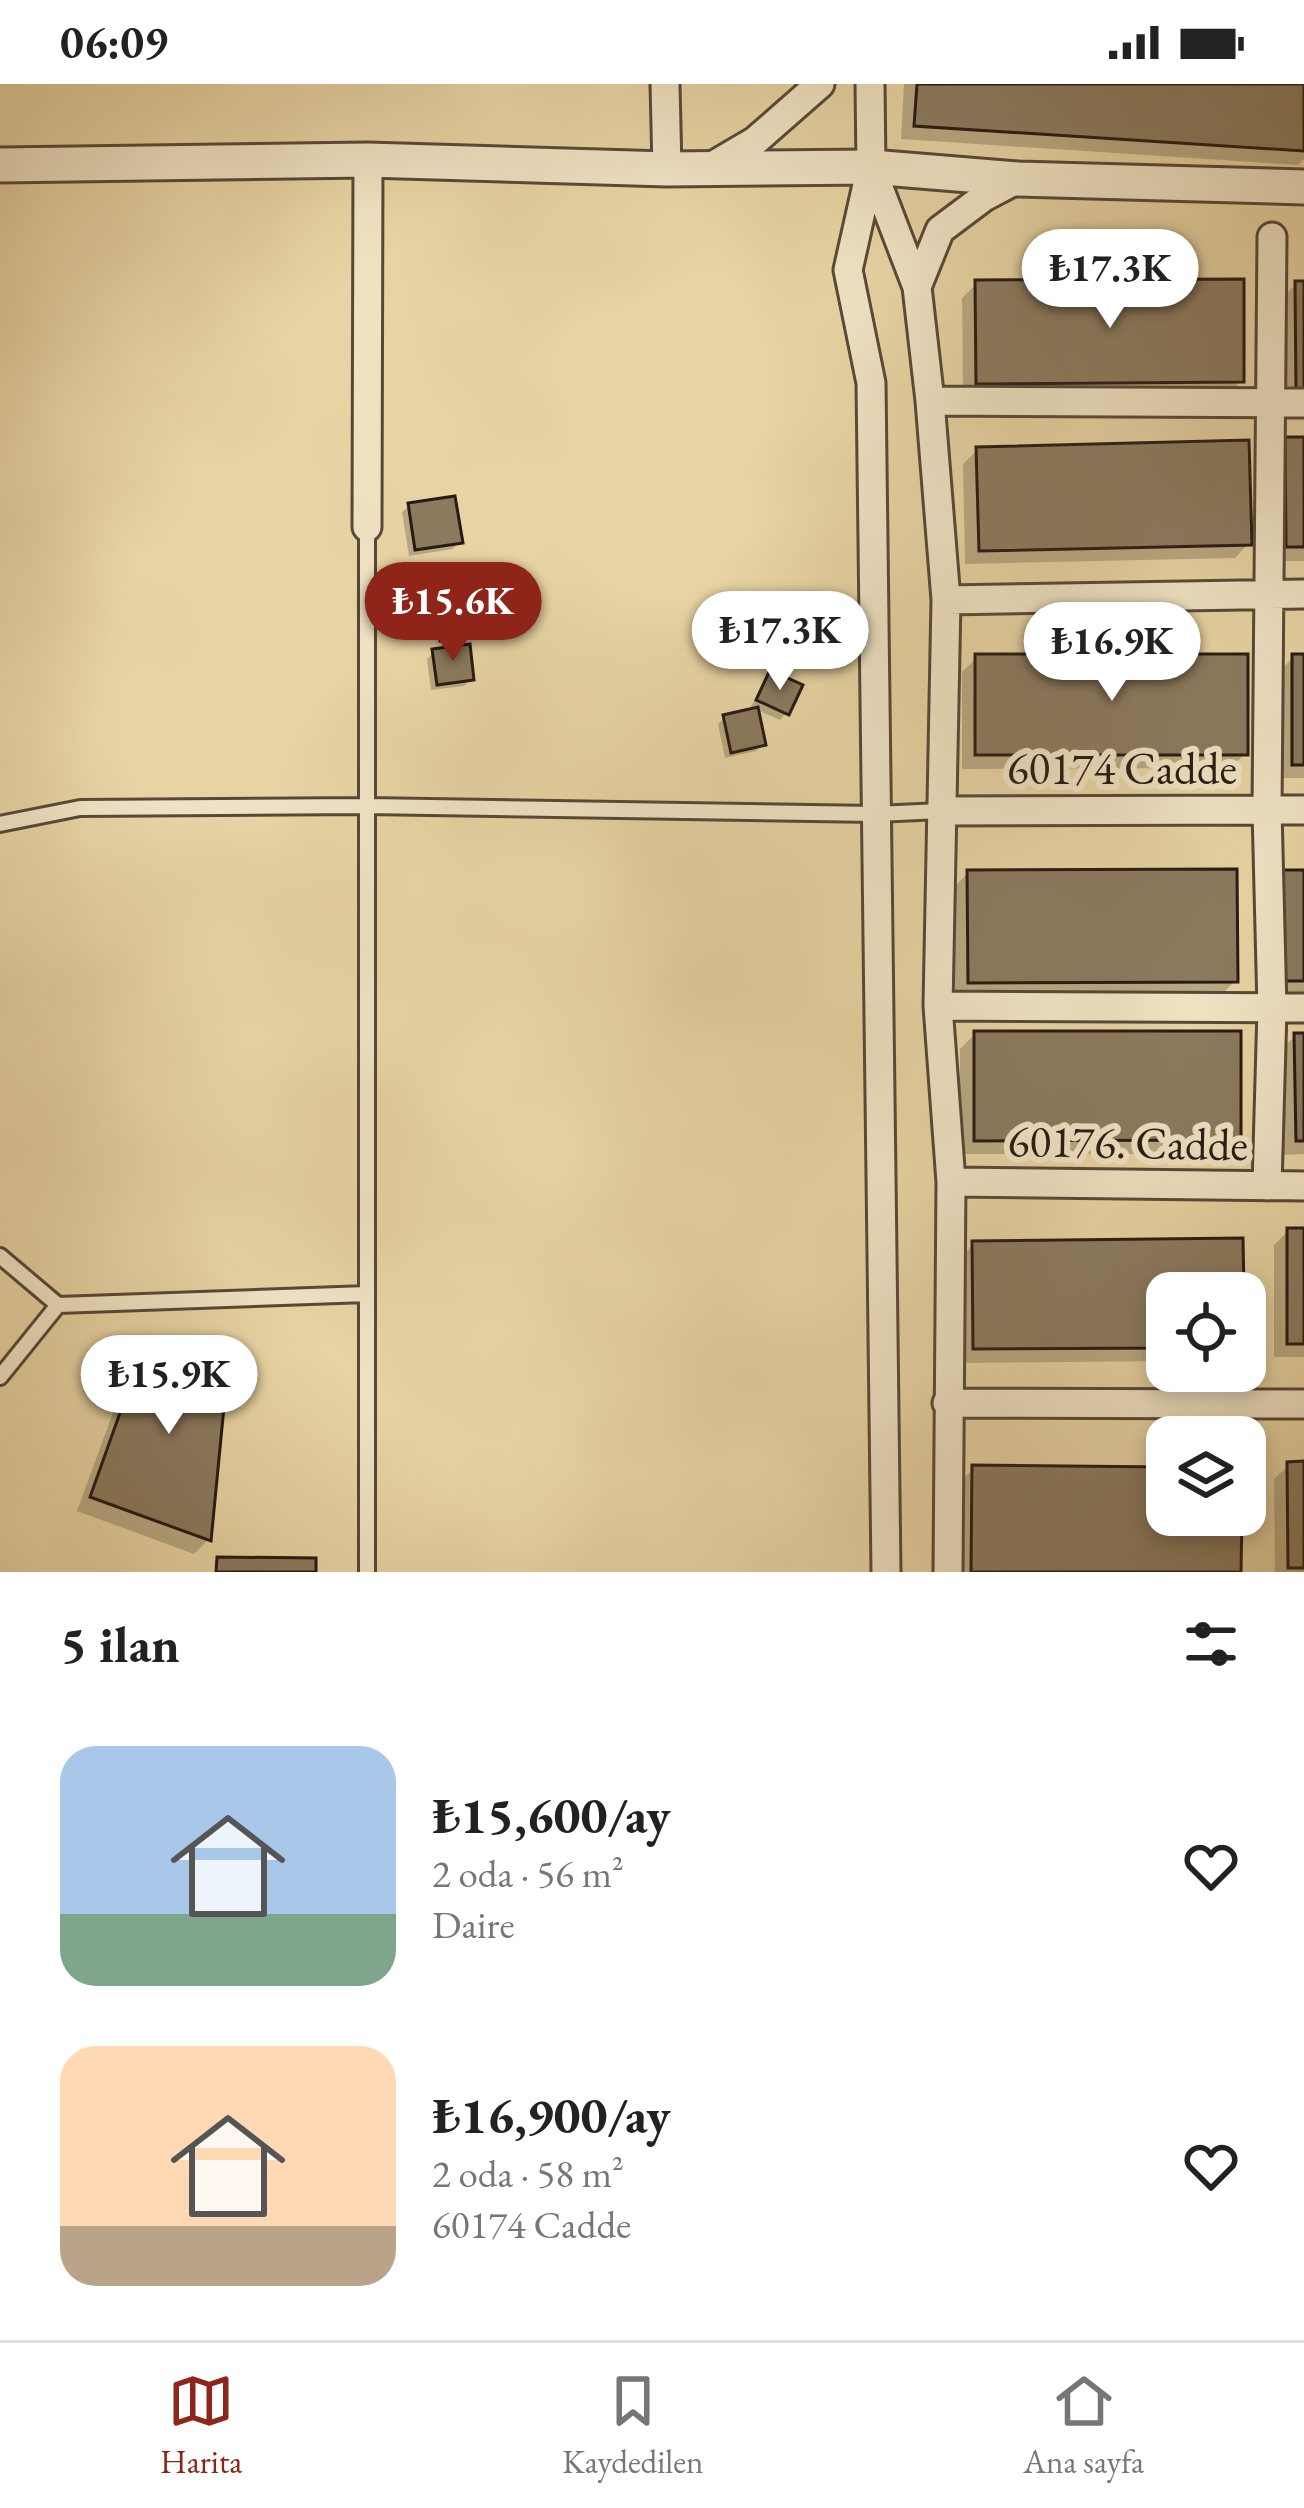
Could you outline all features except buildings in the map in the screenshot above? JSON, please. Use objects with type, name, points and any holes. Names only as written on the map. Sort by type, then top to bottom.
[{"type":"street","points":[[665,84],[667,169]]},
{"type":"street","points":[[707,169],[755,141],[820,84]]},
{"type":"street","points":[[870,84],[872,167],[848,270],[872,383],[886,1572]]},
{"type":"street","points":[[367,527],[368,160]]},
{"type":"street","points":[[0,165],[368,160],[667,169],[872,167],[1018,179],[1304,187]]},
{"type":"street","points":[[872,167],[917,287],[946,600],[938,1006],[951,1182],[948,1572]]},
{"type":"street","points":[[917,287],[940,230],[983,197],[1018,179]]},
{"type":"street","points":[[1268,1186],[1271,237]]},
{"type":"street","points":[[930,401],[1304,403]]},
{"type":"street","points":[[946,600],[1304,594]]},
{"type":"street","name":"60174 Cadde","points":[[940,811],[1304,810]]},
{"type":"street","points":[[938,1006],[1304,1008]]},
{"type":"street","name":"60176. Cadde","points":[[951,1182],[1304,1186]]},
{"type":"street","points":[[947,1403],[1304,1404]]},
{"type":"lane","points":[[367,527],[367,1572]]},
{"type":"lane","points":[[0,824],[80,808],[940,811]]},
{"type":"lane","points":[[0,1256],[58,1305],[367,1294]]},
{"type":"lane","points":[[0,1377],[58,1305]]}]
